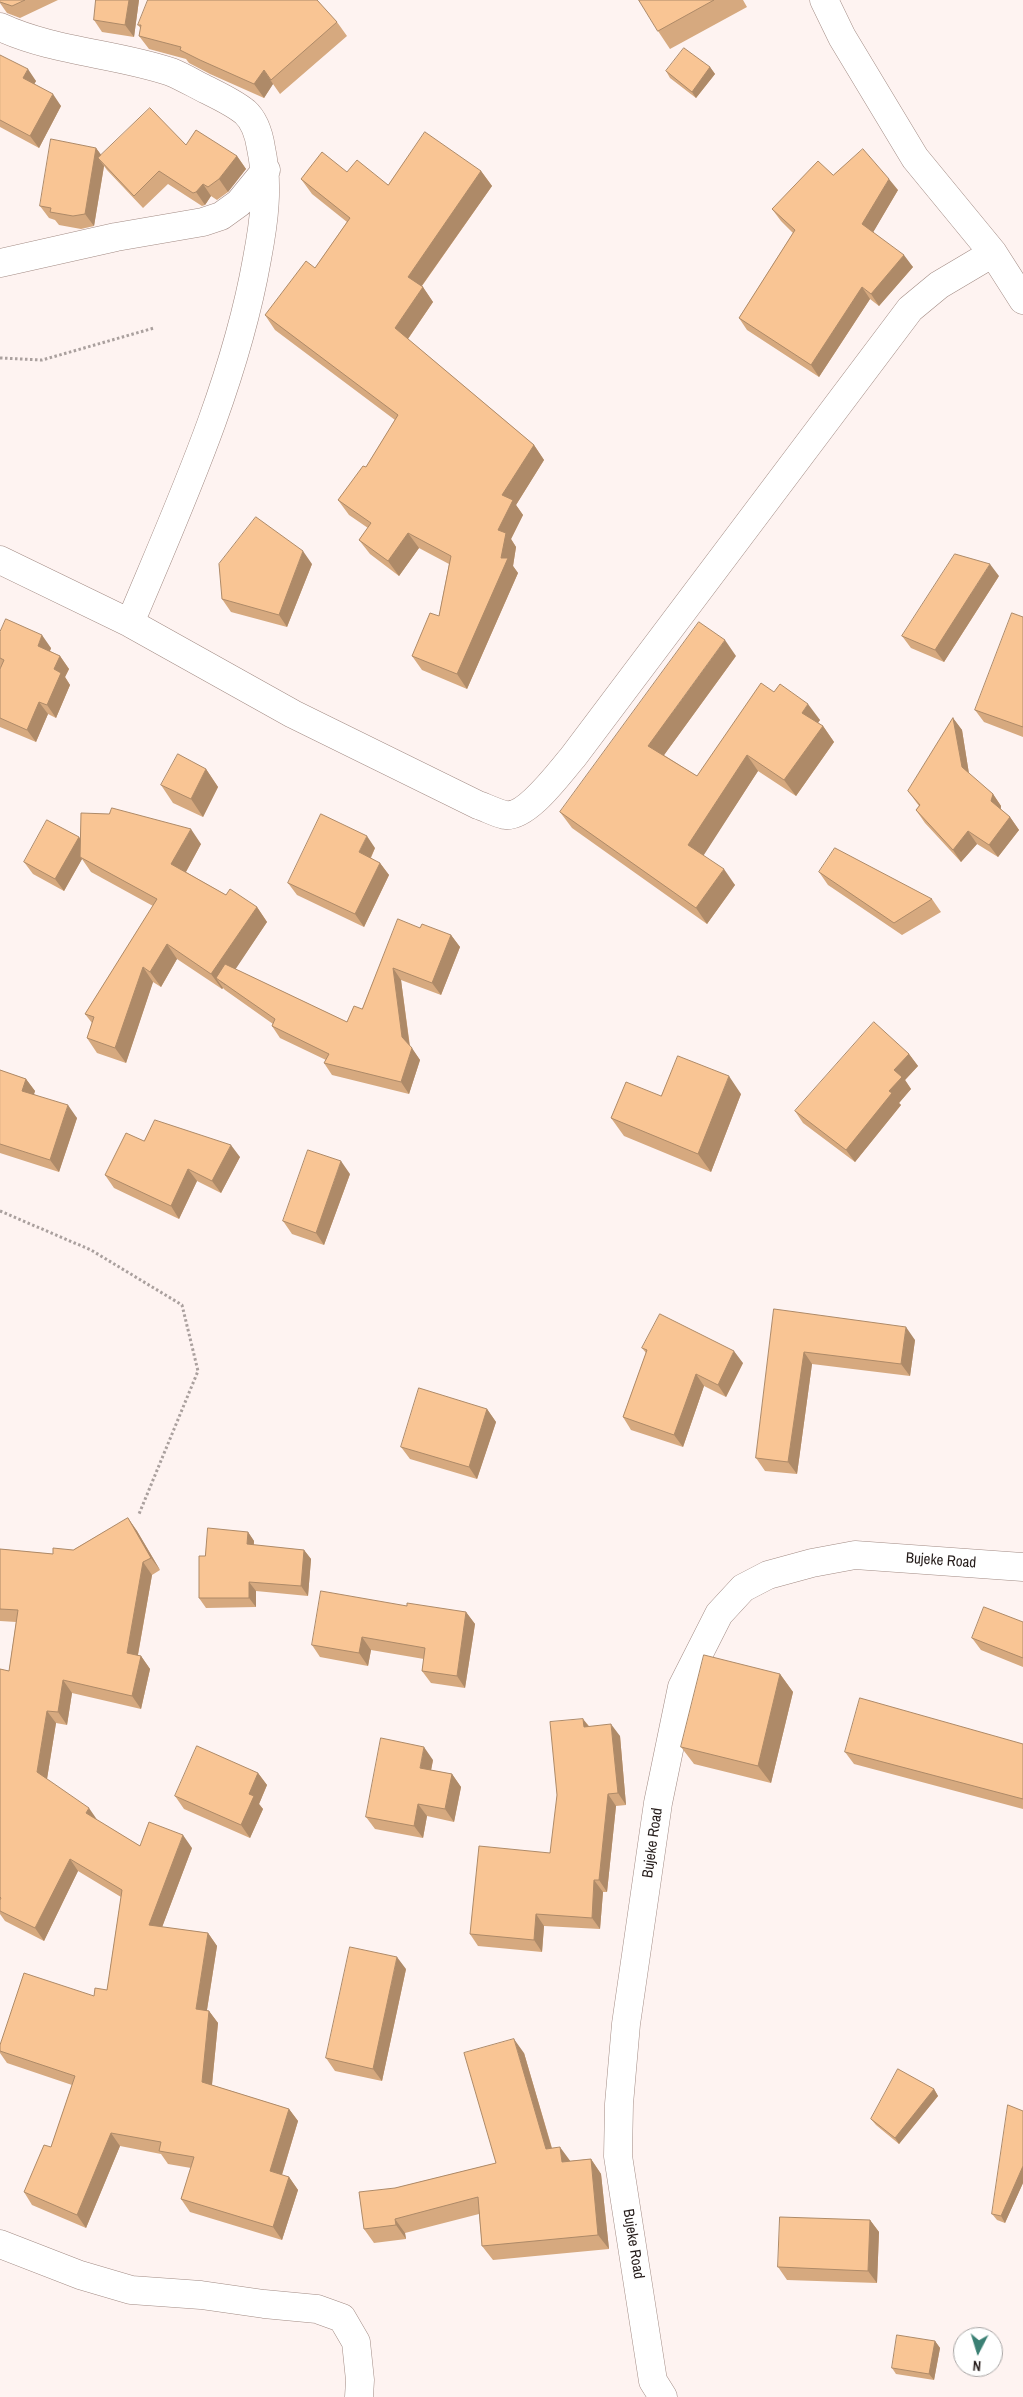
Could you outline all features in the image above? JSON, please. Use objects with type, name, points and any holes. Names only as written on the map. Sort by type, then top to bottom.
[{"type":"street","points":[[824,0],[842,37],[915,158],[993,253],[1023,300]]},
{"type":"street","points":[[0,27],[16,35],[46,43],[172,72],[218,95],[245,112],[252,119],[258,133],[266,170],[266,197],[255,272],[231,368],[130,622]]},
{"type":"street","points":[[0,263],[116,237],[203,222],[221,216],[238,203],[266,170]]},
{"type":"street","points":[[0,560],[130,622],[293,714],[478,805],[506,815],[520,811],[538,797],[573,757],[910,309],[939,285],[993,253]]},
{"type":"street","name":"Bujeke Road","points":[[663,2397],[653,2381],[618,2156],[619,2104],[626,2024],[658,1803],[682,1687],[719,1614],[742,1588],[768,1575],[812,1562],[856,1555],[1023,1567]]},
{"type":"street","points":[[0,2244],[80,2276],[131,2290],[202,2295],[316,2308],[342,2318],[356,2342],[360,2380],[359,2397]]},
{"type":"path","points":[[0,358],[42,360],[154,328]]},
{"type":"path","points":[[0,1211],[91,1250],[182,1304],[198,1371],[139,1514]]},
{"type":"building","points":[[0,0],[25,0],[12,6],[0,2]]},
{"type":"building","points":[[96,0],[129,0],[125,25],[94,20]]},
{"type":"building","points":[[148,0],[317,0],[337,22],[271,80],[264,70],[254,84],[180,50],[181,47],[139,36],[141,25],[138,25]]},
{"type":"building","points":[[639,0],[714,0],[658,31]]},
{"type":"building","points":[[684,48],[710,67],[692,92],[666,71]]},
{"type":"building","points":[[0,55],[28,69],[23,78],[53,94],[30,136],[0,120]]},
{"type":"building","points":[[150,108],[186,145],[196,130],[237,156],[219,179],[208,187],[203,184],[196,192],[193,193],[159,171],[134,196],[98,158]]},
{"type":"building","points":[[425,132],[481,171],[408,277],[423,287],[395,328],[534,445],[502,495],[513,500],[498,530],[506,533],[501,558],[508,558],[457,674],[412,656],[430,613],[439,616],[451,556],[408,533],[388,561],[359,540],[371,523],[338,500],[363,466],[366,467],[398,415],[265,315],[306,261],[315,268],[350,218],[301,179],[322,152],[347,172],[357,160],[388,185]]},
{"type":"building","points":[[51,139],[96,148],[85,214],[73,216],[50,212],[51,208],[40,206]]},
{"type":"building","points":[[863,149],[889,179],[862,224],[904,255],[871,294],[862,287],[811,365],[739,318],[795,230],[772,209],[818,161],[833,175]]},
{"type":"building","points":[[256,517],[303,551],[279,615],[222,599],[219,564]]},
{"type":"building","points":[[955,554],[990,564],[935,650],[902,636]]},
{"type":"building","points":[[1012,613],[1023,617],[1023,727],[975,710]]},
{"type":"building","points":[[6,619],[42,635],[38,646],[60,656],[54,669],[61,673],[47,705],[39,702],[27,730],[0,718],[0,669],[4,660],[0,658],[0,632]]},
{"type":"building","points":[[699,622],[725,640],[648,746],[697,776],[761,683],[774,692],[780,684],[808,704],[802,713],[823,726],[784,780],[747,755],[688,845],[724,869],[696,908],[560,812]]},
{"type":"building","points":[[953,718],[962,767],[993,794],[991,801],[1010,817],[989,845],[968,831],[953,850],[916,810],[920,805],[908,791]]},
{"type":"building","points":[[178,754],[206,769],[191,799],[161,785]]},
{"type":"building","points":[[112,808],[191,829],[171,864],[226,895],[230,889],[257,907],[211,974],[167,944],[150,972],[143,967],[115,1048],[87,1038],[94,1017],[85,1014],[157,899],[80,857],[81,813],[109,814]]},
{"type":"building","points":[[321,814],[367,836],[359,852],[380,863],[355,914],[288,883]]},
{"type":"building","points":[[47,820],[79,837],[55,879],[24,862]]},
{"type":"building","points":[[835,848],[932,899],[894,923],[819,872]]},
{"type":"building","points":[[398,919],[420,928],[422,924],[451,935],[432,983],[393,968],[402,1037],[412,1048],[401,1082],[324,1063],[329,1054],[272,1026],[275,1019],[216,978],[225,964],[347,1022],[354,1006],[362,1009]]},
{"type":"building","points":[[874,1022],[909,1054],[894,1070],[902,1077],[889,1091],[892,1093],[846,1150],[795,1111]]},
{"type":"building","points":[[678,1056],[729,1076],[698,1154],[611,1118],[626,1082],[661,1096]]},
{"type":"building","points":[[0,1070],[26,1079],[22,1091],[68,1105],[50,1160],[0,1144]]},
{"type":"building","points":[[155,1120],[231,1145],[212,1181],[188,1169],[171,1206],[105,1175],[126,1133],[144,1141]]},
{"type":"building","points":[[308,1150],[341,1161],[316,1233],[283,1221]]},
{"type":"building","points":[[774,1309],[906,1327],[901,1364],[804,1352],[788,1462],[756,1458]]},
{"type":"building","points":[[660,1314],[734,1351],[718,1385],[696,1374],[674,1435],[623,1417],[647,1350],[642,1348]]},
{"type":"building","points":[[419,1388],[487,1409],[469,1467],[401,1447]]},
{"type":"building","points":[[128,1518],[151,1558],[143,1562],[127,1653],[141,1656],[132,1696],[63,1680],[58,1712],[47,1711],[37,1772],[89,1808],[86,1813],[140,1846],[149,1822],[183,1835],[149,1925],[208,1933],[196,2009],[209,2011],[202,2082],[289,2109],[270,2171],[289,2177],[273,2227],[181,2199],[194,2157],[159,2151],[161,2142],[111,2133],[77,2215],[24,2192],[44,2145],[51,2147],[75,2076],[0,2051],[0,2045],[24,1973],[94,1996],[95,1988],[107,1990],[122,1890],[70,1859],[35,1928],[0,1911],[0,1669],[9,1671],[18,1610],[0,1609],[0,1549],[53,1554],[53,1548],[73,1550]]},
{"type":"building","points":[[208,1528],[248,1532],[247,1544],[304,1550],[301,1586],[249,1582],[249,1598],[199,1598],[199,1556],[205,1556]]},
{"type":"building","points":[[321,1591],[407,1606],[407,1603],[466,1612],[457,1676],[422,1671],[425,1648],[362,1637],[359,1653],[312,1645]]},
{"type":"building","points":[[984,1607],[1023,1622],[1023,1658],[972,1638]]},
{"type":"building","points":[[704,1655],[780,1674],[758,1766],[681,1747]]},
{"type":"building","points":[[860,1698],[1023,1744],[1023,1799],[845,1752]]},
{"type":"building","points":[[583,1719],[584,1727],[611,1724],[618,1793],[608,1794],[599,1880],[594,1880],[592,1918],[536,1914],[534,1940],[470,1934],[479,1846],[550,1853],[557,1795],[550,1722]]},
{"type":"building","points":[[381,1738],[424,1747],[420,1768],[452,1774],[445,1809],[418,1804],[414,1826],[366,1817]]},
{"type":"building","points":[[197,1746],[258,1773],[249,1794],[254,1796],[241,1825],[175,1796]]},
{"type":"building","points":[[350,1947],[397,1957],[373,2069],[326,2058]]},
{"type":"building","points":[[514,2039],[546,2149],[560,2147],[562,2162],[591,2159],[598,2235],[482,2246],[478,2197],[395,2219],[396,2225],[364,2229],[359,2192],[395,2188],[496,2163],[464,2053]]},
{"type":"building","points":[[898,2069],[934,2089],[895,2138],[871,2119]]},
{"type":"building","points":[[1008,2105],[1023,2111],[1023,2166],[1001,2216],[992,2214]]},
{"type":"building","points":[[780,2217],[870,2220],[868,2271],[778,2267]]},
{"type":"building","points":[[897,2335],[935,2341],[929,2374],[892,2368]]}]
